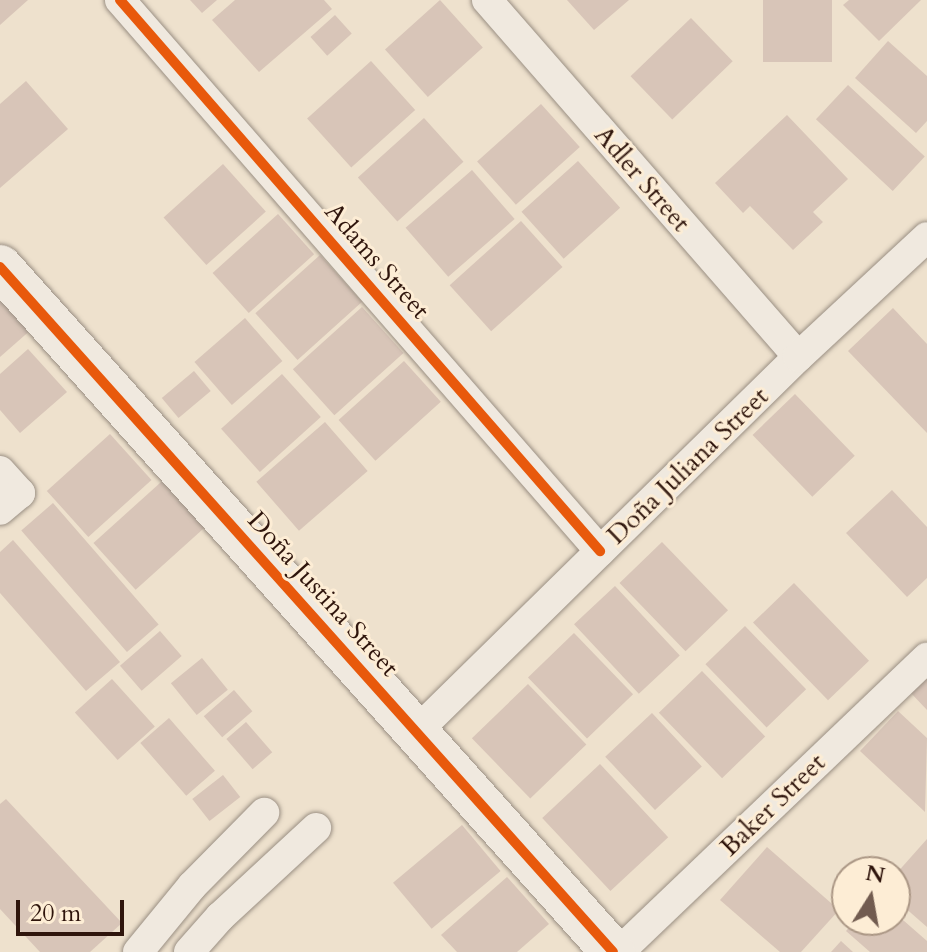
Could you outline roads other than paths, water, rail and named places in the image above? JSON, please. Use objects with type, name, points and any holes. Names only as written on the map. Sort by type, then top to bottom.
[{"type":"street","name":"Adams Street","points":[[120,0],[600,551]]},
{"type":"street","name":"Adler Street","points":[[487,0],[798,357]]},
{"type":"street","name":"Doña Juliana Street","points":[[417,731],[798,357],[927,237]]},
{"type":"street","name":"Doña Justina Street","points":[[0,267],[616,952]]},
{"type":"street","points":[[0,471],[10,502]]},
{"type":"street","name":"Baker Street","points":[[616,952],[927,658]]},
{"type":"street","points":[[138,952],[192,886],[264,813]]},
{"type":"street","points":[[189,952],[305,837]]}]
